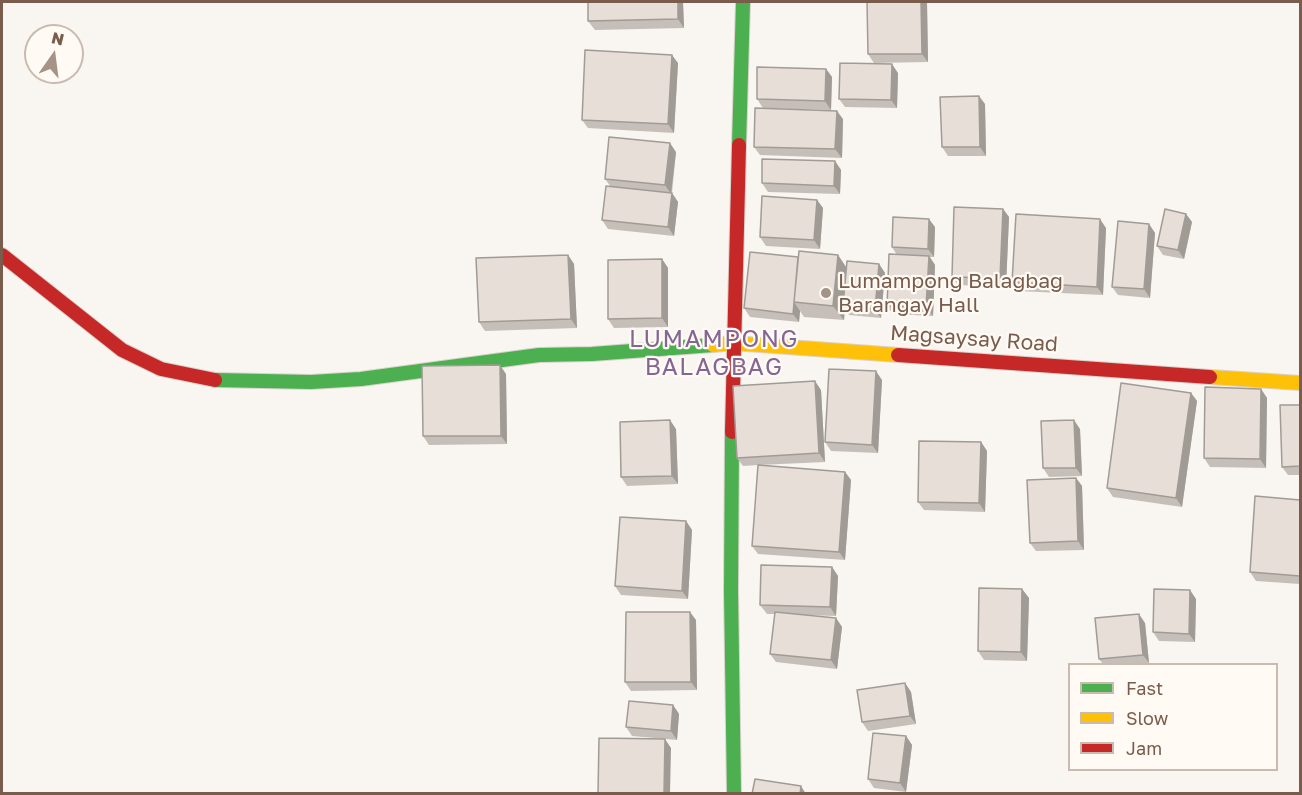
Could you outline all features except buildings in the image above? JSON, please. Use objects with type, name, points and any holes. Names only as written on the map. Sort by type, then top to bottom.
[{"type":"street","points":[[734,794],[731,591],[734,343],[743,2]]},
{"type":"street","name":"Magsaysay Road","points":[[2,255],[122,350],[161,369],[212,380],[311,382],[361,379],[539,355],[592,354],[734,343],[1300,383]]},
{"type":"traffic: fast","points":[[739,145],[743,2]]},
{"type":"traffic: fast","points":[[215,380],[311,382],[361,379],[539,355],[592,354],[713,345]]},
{"type":"traffic: fast","points":[[732,432],[731,591],[734,794]]},
{"type":"traffic: slow","points":[[713,345],[733,343],[898,355]]},
{"type":"traffic: slow","points":[[1210,377],[1300,383]]},
{"type":"traffic: jam","points":[[732,432],[739,145]]},
{"type":"traffic: jam","points":[[2,255],[122,350],[161,369],[215,380]]},
{"type":"traffic: jam","points":[[898,355],[1210,377]]},
{"type":"place","name":"Lumampong Balagbag Barangay Hall","points":[[826,293]]},
{"type":"district","name":"LUMAMPONG BALAGBAG","points":[[714,353]]}]
